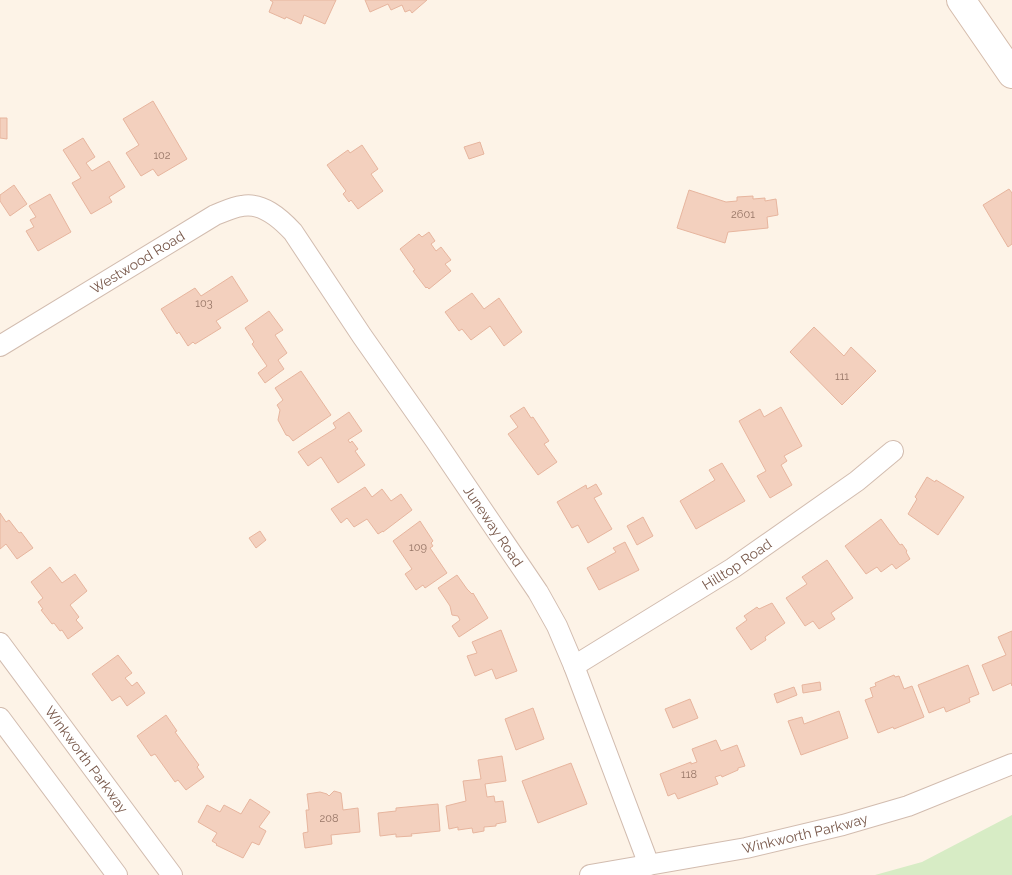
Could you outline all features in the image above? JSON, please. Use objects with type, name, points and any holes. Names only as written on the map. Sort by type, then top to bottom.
[{"type":"street","points":[[962,0],[1012,74]]},
{"type":"street","name":"Westwood Road","points":[[0,346],[215,215],[243,205],[264,208],[280,219]]},
{"type":"street","name":"Juneway Road","points":[[280,219],[293,232],[538,592],[557,626],[574,666],[649,865]]},
{"type":"street","name":"Hilltop Road","points":[[574,666],[733,568],[857,481],[893,451]]},
{"type":"street","name":"Winkworth Parkway","points":[[0,643],[172,875]]},
{"type":"street","points":[[0,718],[117,875]]},
{"type":"street","name":"Winkworth Parkway","points":[[590,875],[746,848],[843,825],[908,806],[1012,764]]},
{"type":"green space","points":[[1012,815],[1012,875],[875,875],[922,862]]},
{"type":"building","points":[[270,0],[336,0],[325,24],[304,15],[301,24],[269,12],[273,2]]},
{"type":"building","points":[[365,0],[427,0],[412,13],[410,10],[405,12],[402,5],[391,10],[388,4],[370,12]]},
{"type":"building","points":[[153,101],[187,159],[158,176],[153,169],[141,176],[126,153],[139,145],[123,119]]},
{"type":"building","points":[[0,118],[7,118],[7,139],[0,138]]},
{"type":"building","points":[[83,138],[95,157],[86,163],[92,171],[109,161],[125,187],[109,197],[112,202],[91,214],[72,183],[81,178],[63,150]]},
{"type":"building","points":[[480,142],[484,154],[469,159],[464,147]]},
{"type":"building","points":[[362,145],[378,169],[371,174],[383,191],[358,209],[343,194],[346,191],[327,165],[348,150],[350,153]]},
{"type":"building","points":[[14,185],[27,204],[10,216],[0,201],[0,195]]},
{"type":"building","points":[[1009,189],[1012,193],[1012,244],[1008,247],[983,205]]},
{"type":"building","points":[[689,190],[726,202],[737,201],[737,197],[753,196],[753,199],[765,198],[765,201],[776,199],[778,215],[767,217],[768,228],[728,232],[725,243],[677,228]]},
{"type":"building","points":[[50,194],[71,232],[38,251],[26,231],[34,227],[30,220],[36,217],[29,206]]},
{"type":"building","points":[[429,232],[435,241],[431,244],[436,251],[441,247],[451,260],[445,264],[451,271],[429,289],[426,288],[413,271],[415,270],[400,249],[419,234],[422,237]]},
{"type":"building","points":[[232,276],[248,301],[216,321],[221,328],[195,344],[193,342],[188,346],[179,332],[177,334],[161,309],[195,288],[201,296]]},
{"type":"building","points":[[472,293],[484,309],[499,298],[522,332],[504,346],[490,326],[471,340],[462,329],[459,331],[445,312]]},
{"type":"building","points":[[269,311],[283,330],[275,335],[287,353],[278,360],[284,369],[265,383],[258,373],[267,366],[252,344],[254,342],[245,328]]},
{"type":"building","points":[[814,327],[844,356],[851,347],[876,371],[842,405],[790,352]]},
{"type":"building","points":[[301,371],[331,415],[293,441],[286,435],[278,420],[280,410],[277,405],[283,400],[275,388]]},
{"type":"building","points":[[524,407],[549,441],[544,444],[557,462],[538,475],[508,434],[518,427],[510,416]]},
{"type":"building","points":[[781,407],[802,446],[784,456],[787,461],[781,465],[792,485],[770,498],[757,476],[766,471],[739,421],[760,409],[764,417]]},
{"type":"building","points":[[349,412],[362,431],[348,440],[350,443],[352,441],[358,449],[355,451],[365,465],[338,483],[321,457],[308,466],[298,452],[336,428],[333,423]]},
{"type":"building","points":[[722,463],[745,501],[696,529],[680,501],[715,480],[709,470]]},
{"type":"building","points":[[927,477],[935,482],[936,480],[964,497],[938,535],[908,514],[917,499],[915,497]]},
{"type":"building","points":[[596,484],[602,494],[594,498],[612,529],[588,543],[578,525],[572,528],[557,502],[586,485],[587,489]]},
{"type":"building","points":[[365,487],[372,497],[382,489],[391,501],[401,494],[412,510],[378,534],[367,519],[354,527],[347,518],[341,523],[331,509]]},
{"type":"building","points":[[0,513],[6,522],[9,520],[19,533],[21,532],[33,548],[17,559],[6,544],[0,549]]},
{"type":"building","points":[[643,517],[653,536],[637,545],[627,526]]},
{"type":"building","points":[[881,519],[900,545],[902,544],[910,559],[896,569],[892,564],[881,572],[877,567],[866,574],[845,546]]},
{"type":"building","points":[[420,521],[433,541],[431,543],[433,546],[430,548],[447,573],[425,588],[423,585],[416,590],[405,574],[412,569],[393,541]]},
{"type":"building","points":[[260,531],[266,540],[256,548],[249,538]]},
{"type":"building","points":[[625,542],[639,570],[599,590],[587,568],[616,552],[613,548]]},
{"type":"building","points":[[827,560],[853,598],[831,613],[835,619],[819,629],[813,621],[805,626],[786,598],[807,584],[802,577]]},
{"type":"building","points":[[50,567],[62,583],[75,574],[87,591],[70,605],[79,617],[76,620],[83,628],[68,639],[62,630],[60,631],[54,623],[52,624],[41,610],[43,609],[38,602],[43,598],[31,582]]},
{"type":"building","points":[[457,575],[467,589],[473,593],[488,618],[459,637],[452,626],[460,620],[458,616],[452,615],[450,606],[438,588]]},
{"type":"building","points":[[772,603],[785,623],[751,650],[736,628],[747,620],[744,616],[757,607],[759,609]]},
{"type":"building","points":[[501,630],[517,671],[496,679],[492,669],[475,676],[467,656],[477,653],[472,642]]},
{"type":"building","points":[[1012,631],[1012,686],[1011,683],[993,691],[982,665],[1006,655],[998,637]]},
{"type":"building","points":[[118,655],[132,673],[125,678],[132,686],[137,682],[145,693],[127,706],[120,696],[112,701],[92,674]]},
{"type":"building","points":[[968,665],[979,694],[969,698],[970,702],[946,712],[944,707],[929,713],[918,685]]},
{"type":"building","points":[[894,675],[895,677],[899,676],[904,689],[912,686],[924,717],[878,733],[865,700],[873,697],[870,688],[876,686],[875,683]]},
{"type":"building","points":[[820,682],[821,690],[803,693],[802,685]]},
{"type":"building","points":[[794,687],[797,695],[777,703],[774,694]]},
{"type":"building","points":[[690,699],[698,718],[673,728],[665,709]]},
{"type":"building","points":[[533,708],[544,739],[516,750],[505,719]]},
{"type":"building","points":[[839,711],[848,738],[801,755],[788,721],[802,717],[804,724]]},
{"type":"building","points":[[166,715],[177,731],[175,732],[199,765],[197,767],[204,777],[186,790],[178,780],[175,782],[155,754],[151,756],[137,736]]},
{"type":"building","points":[[716,740],[721,751],[737,745],[745,766],[722,777],[721,775],[715,777],[718,784],[678,799],[675,793],[668,796],[660,774],[691,762],[691,764],[697,762],[692,749]]},
{"type":"building","points":[[502,756],[506,781],[485,784],[487,797],[494,796],[495,802],[503,801],[506,822],[496,824],[496,826],[484,827],[484,831],[473,833],[472,828],[458,830],[458,827],[449,829],[446,806],[466,801],[463,781],[481,779],[478,760]]},
{"type":"building","points":[[571,763],[587,804],[538,823],[522,781]]},
{"type":"building","points":[[334,791],[341,793],[343,810],[358,808],[360,832],[331,835],[332,844],[305,848],[303,833],[308,832],[306,810],[309,810],[307,794],[320,792],[329,796]]},
{"type":"building","points":[[250,799],[270,812],[259,827],[266,831],[259,845],[252,842],[243,858],[216,845],[212,841],[217,833],[198,822],[207,805],[220,812],[224,805],[241,814]]},
{"type":"building","points":[[438,804],[440,831],[411,834],[412,836],[396,837],[396,834],[380,836],[378,813],[396,811],[396,808]]}]
